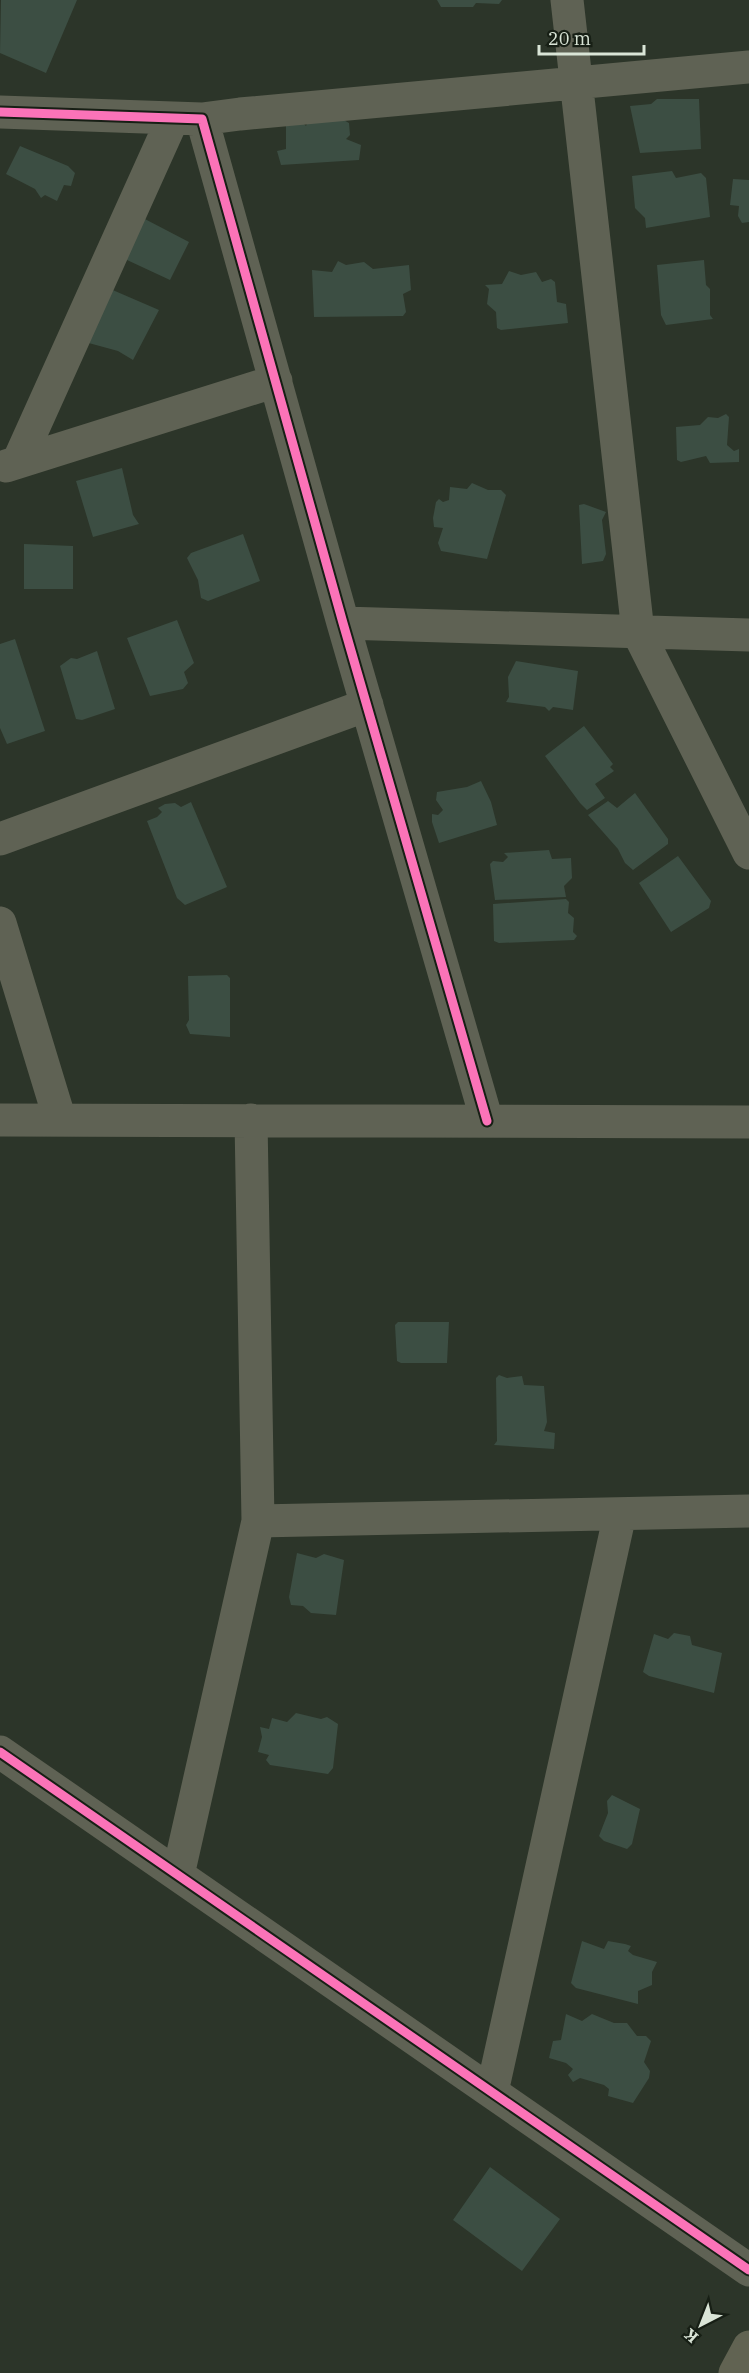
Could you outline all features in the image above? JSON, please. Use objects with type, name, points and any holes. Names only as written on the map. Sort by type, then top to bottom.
[{"type":"street","points":[[567,0],[638,632],[749,853]]},
{"type":"street","points":[[0,112],[188,118],[749,67]]},
{"type":"street","points":[[188,118],[276,381],[343,623],[487,1121]]},
{"type":"street","points":[[9,465],[188,118]]},
{"type":"street","points":[[9,465],[276,381]]},
{"type":"street","points":[[343,623],[749,635]]},
{"type":"street","points":[[0,839],[367,705]]},
{"type":"street","points":[[0,922],[60,1120]]},
{"type":"street","points":[[0,1120],[749,1122]]},
{"type":"street","points":[[178,1875],[258,1521],[251,1120]]},
{"type":"street","points":[[258,1521],[749,1511]]},
{"type":"street","points":[[492,2092],[620,1514]]},
{"type":"street","points":[[0,1752],[749,2270]]},
{"type":"street","points":[[735,2373],[749,2347]]},
{"type":"building","points":[[1,0],[77,0],[46,73],[0,53]]},
{"type":"building","points":[[437,0],[502,0],[499,4],[476,3],[473,7],[441,7]]},
{"type":"building","points":[[657,99],[699,99],[701,149],[640,153],[630,106],[651,104]]},
{"type":"building","points":[[340,118],[349,123],[350,135],[346,139],[361,145],[359,160],[281,165],[277,151],[286,149],[286,123],[302,122],[306,126],[309,119]]},
{"type":"building","points":[[20,146],[68,166],[75,173],[71,186],[64,185],[57,201],[45,195],[41,198],[35,189],[6,174]]},
{"type":"building","points":[[672,171],[676,178],[701,173],[706,178],[710,217],[646,228],[645,218],[635,208],[632,176]]},
{"type":"building","points":[[733,179],[749,180],[749,222],[742,223],[738,216],[739,206],[730,205]]},
{"type":"building","points":[[141,217],[189,242],[170,280],[127,260],[123,254]]},
{"type":"building","points":[[704,260],[706,285],[710,289],[710,315],[713,319],[666,325],[661,315],[657,265]]},
{"type":"building","points":[[338,261],[346,265],[364,262],[373,269],[409,265],[411,290],[403,294],[406,312],[403,316],[314,317],[312,270],[332,272]]},
{"type":"building","points":[[509,271],[521,275],[536,272],[542,282],[551,279],[555,282],[557,302],[566,304],[568,323],[501,330],[497,328],[496,312],[487,304],[489,289],[485,285],[502,284]]},
{"type":"building","points":[[108,288],[159,310],[133,360],[118,351],[85,342]]},
{"type":"building","points":[[726,414],[729,417],[727,445],[734,451],[739,449],[739,462],[710,463],[706,456],[681,462],[677,460],[676,427],[700,425],[708,417],[718,418]]},
{"type":"building","points":[[122,468],[133,515],[139,524],[93,537],[76,481]]},
{"type":"building","points":[[472,483],[488,490],[501,490],[506,495],[487,559],[441,551],[438,543],[443,528],[434,527],[436,502],[439,499],[443,502],[449,500],[450,487],[467,489]]},
{"type":"building","points":[[584,504],[606,512],[602,520],[606,554],[603,561],[582,564],[579,505]]},
{"type":"building","points":[[243,534],[260,581],[208,601],[201,598],[198,580],[187,558],[191,553]]},
{"type":"building","points":[[24,544],[73,546],[73,589],[24,589]]},
{"type":"building","points":[[177,620],[194,663],[184,672],[188,683],[183,689],[150,696],[127,638]]},
{"type":"building","points":[[15,639],[45,731],[7,744],[0,728],[0,644]]},
{"type":"building","points":[[97,651],[115,709],[82,720],[76,719],[60,666],[71,658],[77,659]]},
{"type":"building","points":[[516,661],[578,671],[573,710],[553,707],[549,711],[545,707],[506,702],[509,697],[508,677]]},
{"type":"building","points":[[584,726],[613,764],[610,767],[614,771],[595,784],[605,798],[587,810],[545,756]]},
{"type":"building","points":[[481,781],[491,802],[497,825],[439,843],[432,822],[432,814],[438,815],[443,810],[436,800],[437,792],[467,787]]},
{"type":"building","points":[[635,793],[668,839],[668,844],[633,870],[588,815],[608,801],[617,808]]},
{"type":"building","points":[[191,802],[227,887],[185,905],[177,898],[147,821],[157,817],[162,812],[158,808],[165,804],[175,803],[181,807]]},
{"type":"building","points":[[549,850],[552,859],[571,858],[572,878],[564,886],[566,897],[495,900],[490,864],[493,861],[503,862],[508,857],[504,853]]},
{"type":"building","points":[[678,856],[711,901],[709,908],[671,932],[639,883]]},
{"type":"building","points":[[566,899],[569,902],[568,913],[574,918],[573,932],[577,936],[574,940],[499,943],[494,941],[493,904]]},
{"type":"building","points":[[227,975],[230,978],[230,1037],[190,1034],[186,1025],[189,1020],[188,976]]},
{"type":"building","points":[[398,1322],[449,1322],[447,1363],[401,1363],[397,1361],[395,1325]]},
{"type":"building","points":[[499,1375],[507,1378],[522,1376],[524,1385],[544,1386],[547,1422],[544,1431],[555,1433],[554,1449],[494,1445],[497,1441],[496,1378]]},
{"type":"building","points":[[297,1553],[316,1558],[324,1554],[344,1560],[336,1615],[311,1613],[303,1606],[291,1605],[289,1597]]},
{"type":"building","points":[[674,1633],[690,1636],[692,1645],[722,1653],[714,1693],[649,1676],[643,1672],[654,1634],[668,1639]]},
{"type":"building","points":[[296,1713],[321,1719],[327,1717],[338,1724],[333,1768],[328,1774],[270,1765],[266,1760],[269,1755],[258,1752],[262,1737],[260,1727],[269,1729],[272,1718],[287,1722]]},
{"type":"building","points":[[612,1795],[640,1809],[632,1844],[627,1849],[604,1841],[599,1836],[608,1813],[607,1801]]},
{"type":"building","points":[[582,1941],[604,1949],[608,1941],[625,1944],[631,1946],[628,1951],[633,1955],[657,1962],[652,1972],[652,1985],[638,1991],[638,2004],[576,1988],[571,1983]]},
{"type":"building","points":[[566,2014],[582,2021],[592,2014],[614,2023],[627,2023],[637,2036],[646,2036],[651,2041],[644,2062],[650,2071],[649,2078],[633,2103],[608,2096],[609,2089],[604,2085],[580,2078],[573,2082],[568,2075],[573,2069],[566,2063],[549,2058],[553,2041],[561,2040]]},
{"type":"building","points":[[490,2167],[560,2219],[522,2271],[453,2220]]},
{"type":"cycle path","points":[[0,112],[202,119],[343,623],[487,1121]]},
{"type":"cycle path","points":[[0,1752],[749,2270]]}]
